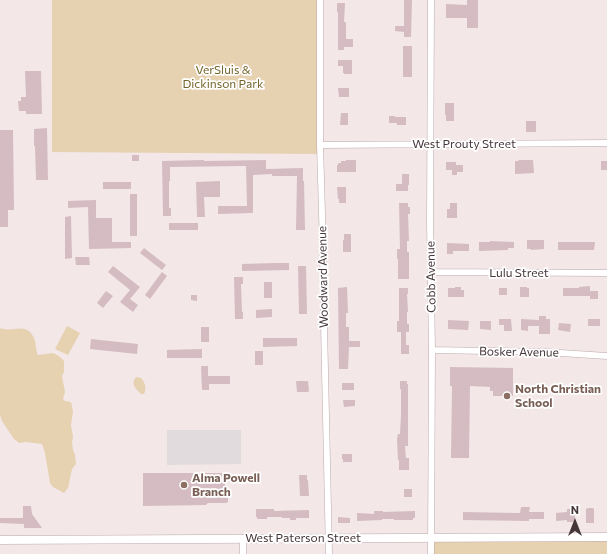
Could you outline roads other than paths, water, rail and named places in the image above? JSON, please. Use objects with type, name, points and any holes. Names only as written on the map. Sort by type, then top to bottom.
[{"type":"street","name":"Woodward Avenue","points":[[320,0],[320,145],[329,554]]},
{"type":"street","name":"Cobb Avenue","points":[[431,0],[431,554]]},
{"type":"street","name":"West Prouty Street","points":[[320,145],[607,143]]},
{"type":"street","name":"Lulu Street","points":[[431,272],[607,273]]},
{"type":"street","name":"Bosker Avenue","points":[[432,350],[545,352],[607,356]]},
{"type":"street","name":"West Paterson Street","points":[[0,540],[607,537]]},
{"type":"street","points":[[243,538],[243,554]]},
{"type":"place","name":"North Christian School","points":[[507,396]]},
{"type":"place","name":"Alma Powell Branch","points":[[184,485]]},
{"type":"park label","name":"VerSluis & Dickinson Park","points":[[223,77]]}]
